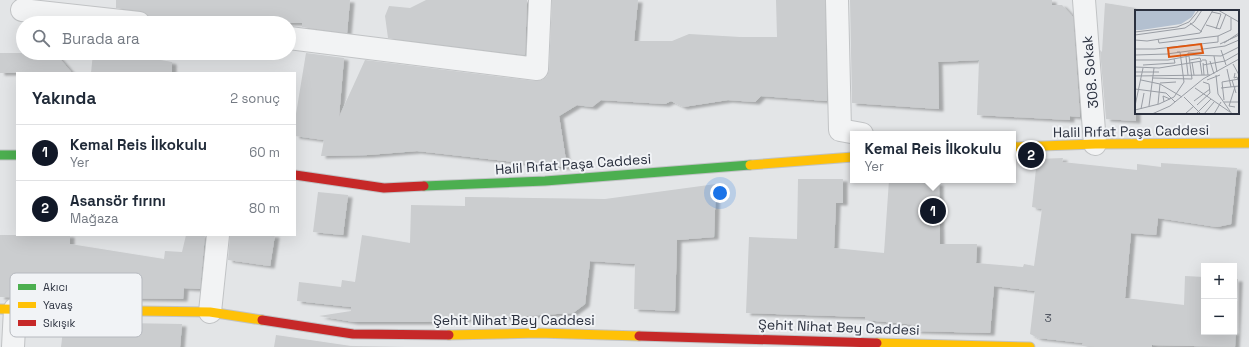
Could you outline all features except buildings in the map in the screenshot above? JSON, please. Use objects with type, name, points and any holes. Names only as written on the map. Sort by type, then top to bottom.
[{"type":"street","points":[[296,39],[537,69],[540,0]]},
{"type":"street","points":[[836,0],[840,130],[850,132]]},
{"type":"street","name":"308. Sokak","points":[[1084,0],[1095,144]]},
{"type":"street","points":[[22,10],[76,16]]},
{"type":"street","name":"Halil Rıfat Paşa Caddesi","points":[[1016,148],[1095,144],[1249,143]]},
{"type":"street","points":[[0,154],[16,155]]},
{"type":"street","name":"Halil Rıfat Paşa Caddesi","points":[[296,174],[384,188],[545,181],[850,157]]},
{"type":"street","points":[[210,312],[218,236]]},
{"type":"street","points":[[8,309],[10,324]]},
{"type":"street","name":"Şehit Nihat Bey Caddesi","points":[[142,311],[210,312],[353,334],[538,332],[1030,347]]},
{"type":"street","points":[[12,337],[13,347]]},
{"type":"traffic: fast","points":[[0,155],[16,155]]},
{"type":"traffic: fast","points":[[424,186],[545,181],[750,165]]},
{"type":"traffic: slow","points":[[1016,147],[1095,144],[1249,143]]},
{"type":"traffic: slow","points":[[750,165],[850,157]]},
{"type":"traffic: slow","points":[[0,309],[10,309]]},
{"type":"traffic: slow","points":[[142,311],[210,312],[262,320]]},
{"type":"traffic: slow","points":[[449,335],[538,333],[639,336]]},
{"type":"traffic: slow","points":[[877,343],[1030,347]]},
{"type":"traffic: jam","points":[[296,175],[384,188],[424,186]]},
{"type":"traffic: jam","points":[[262,320],[353,334],[449,335]]},
{"type":"traffic: jam","points":[[639,336],[877,343]]},
{"type":"place","name":"Asansör fırını","points":[[1031,155]]},
{"type":"place","name":"Kemal Reis İlkokulu","points":[[933,211]]}]
